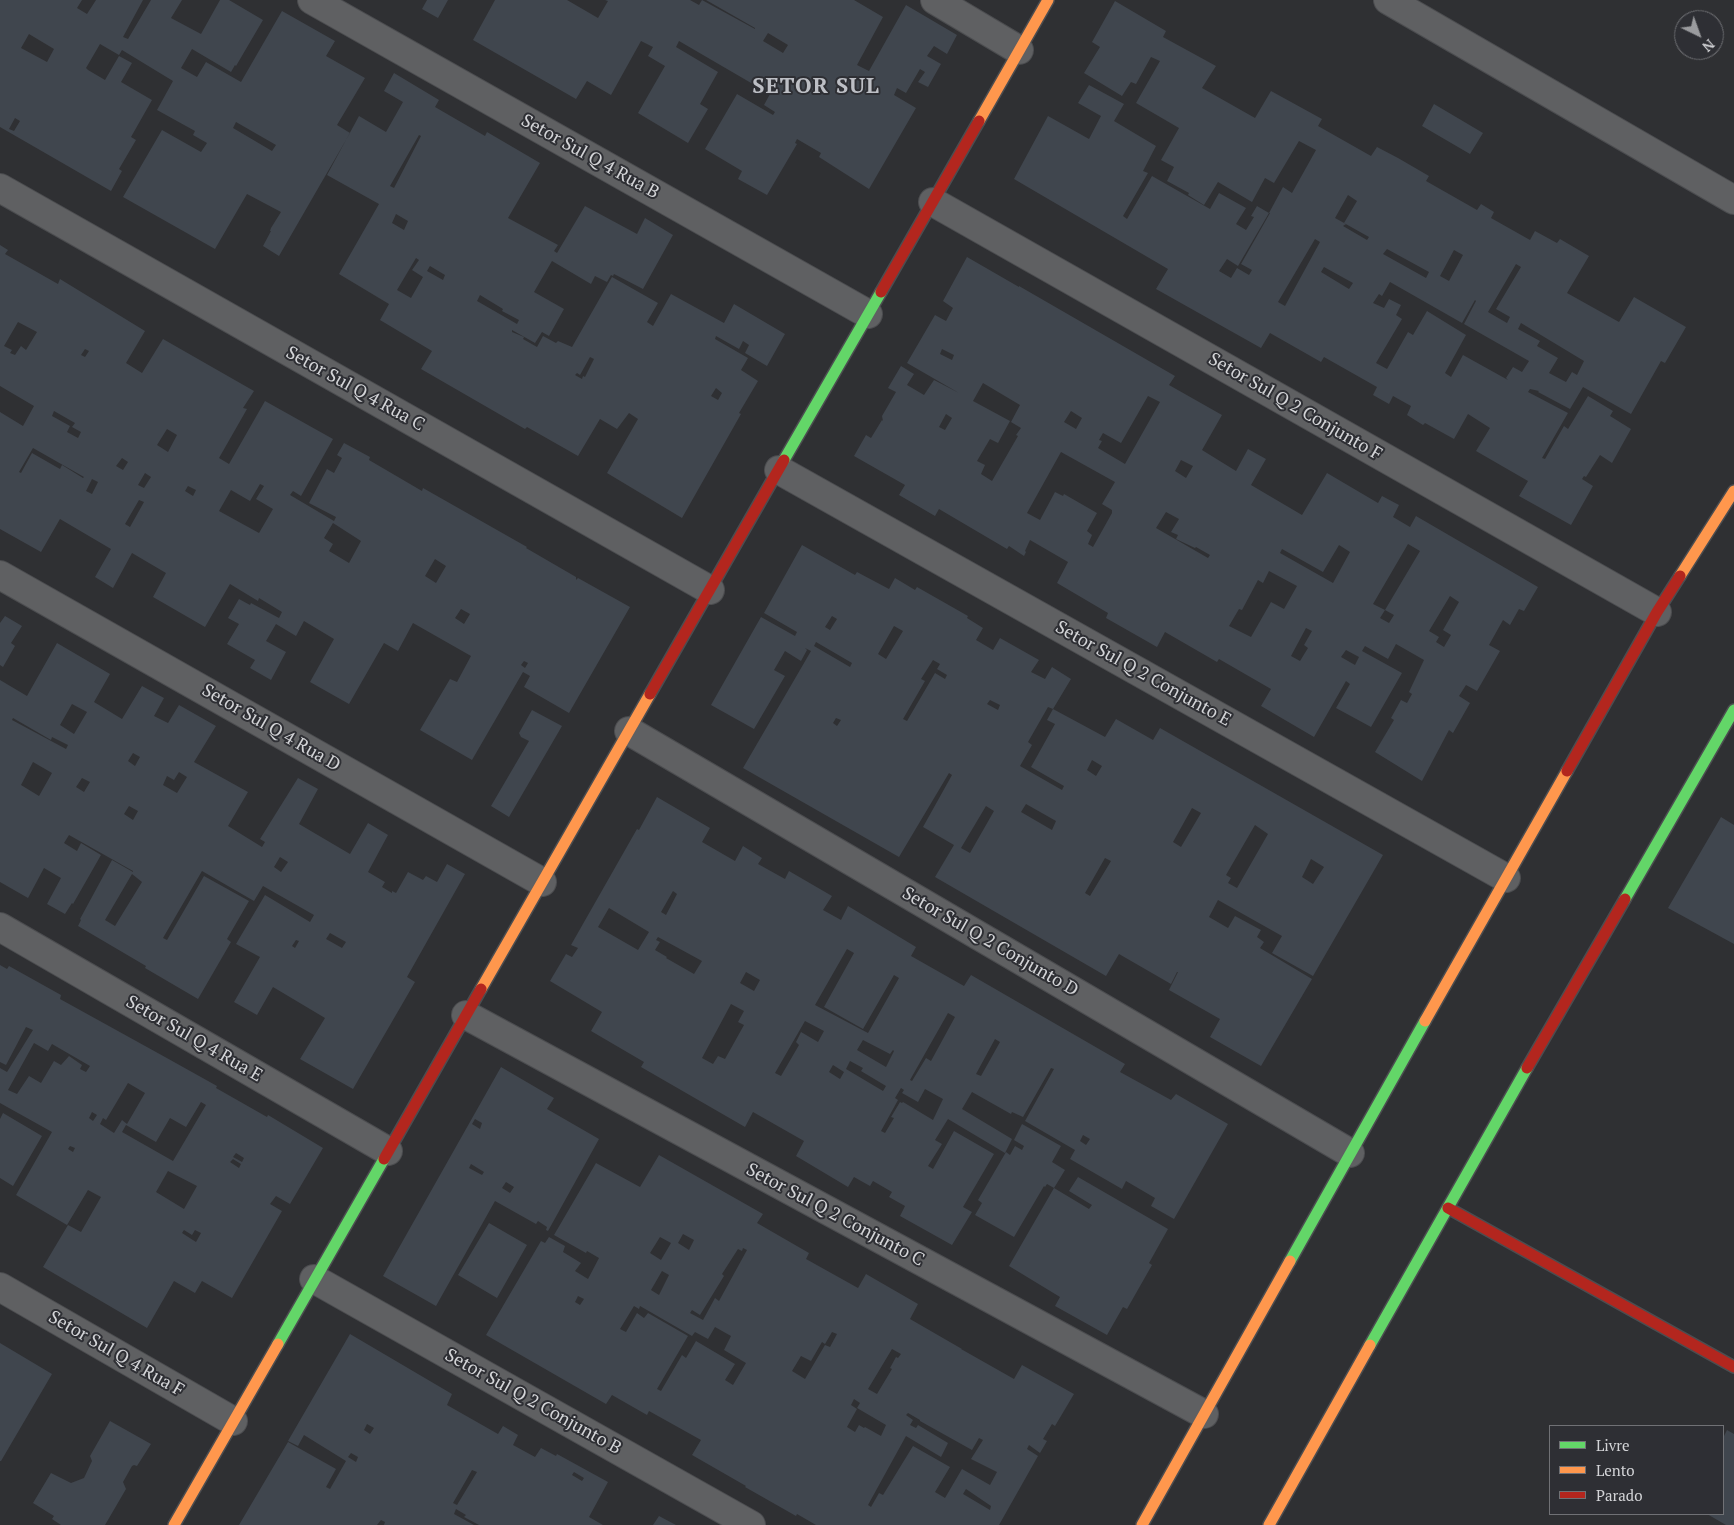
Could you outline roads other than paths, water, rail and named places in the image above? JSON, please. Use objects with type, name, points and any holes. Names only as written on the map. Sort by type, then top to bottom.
[{"type":"street","name":"Setor Sul Q 4 Rua B","points":[[312,0],[868,314]]},
{"type":"street","points":[[935,0],[1020,50]]},
{"type":"street","points":[[174,1525],[1048,0]]},
{"type":"street","points":[[1388,0],[1734,200]]},
{"type":"street","name":"Setor Sul Q 4 Rua C","points":[[0,188],[710,590]]},
{"type":"street","name":"Setor Sul Q 2 Conjunto F","points":[[933,202],[1657,612]]},
{"type":"street","name":"Setor Sul Q 2 Conjunto E","points":[[779,470],[1506,878]]},
{"type":"street","points":[[1142,1525],[1350,1153],[1657,612],[1733,495]]},
{"type":"street","name":"Setor Sul Q 4 Rua D","points":[[0,575],[542,882]]},
{"type":"street","points":[[1269,1525],[1448,1208],[1734,710]]},
{"type":"street","name":"Setor Sul Q 2 Conjunto D","points":[[629,731],[1350,1153]]},
{"type":"street","name":"Setor Sul Q 4 Rua E","points":[[0,927],[388,1151]]},
{"type":"street","name":"Setor Sul Q 2 Conjunto C","points":[[466,1015],[1204,1414]]},
{"type":"street","points":[[1448,1208],[1734,1366]]},
{"type":"street","name":"Setor Sul Q 2 Conjunto B","points":[[314,1279],[751,1525]]},
{"type":"street","name":"Setor Sul Q 4 Rua F","points":[[0,1287],[233,1421]]},
{"type":"district","name":"SETOR SUL","points":[[816,87]]}]
